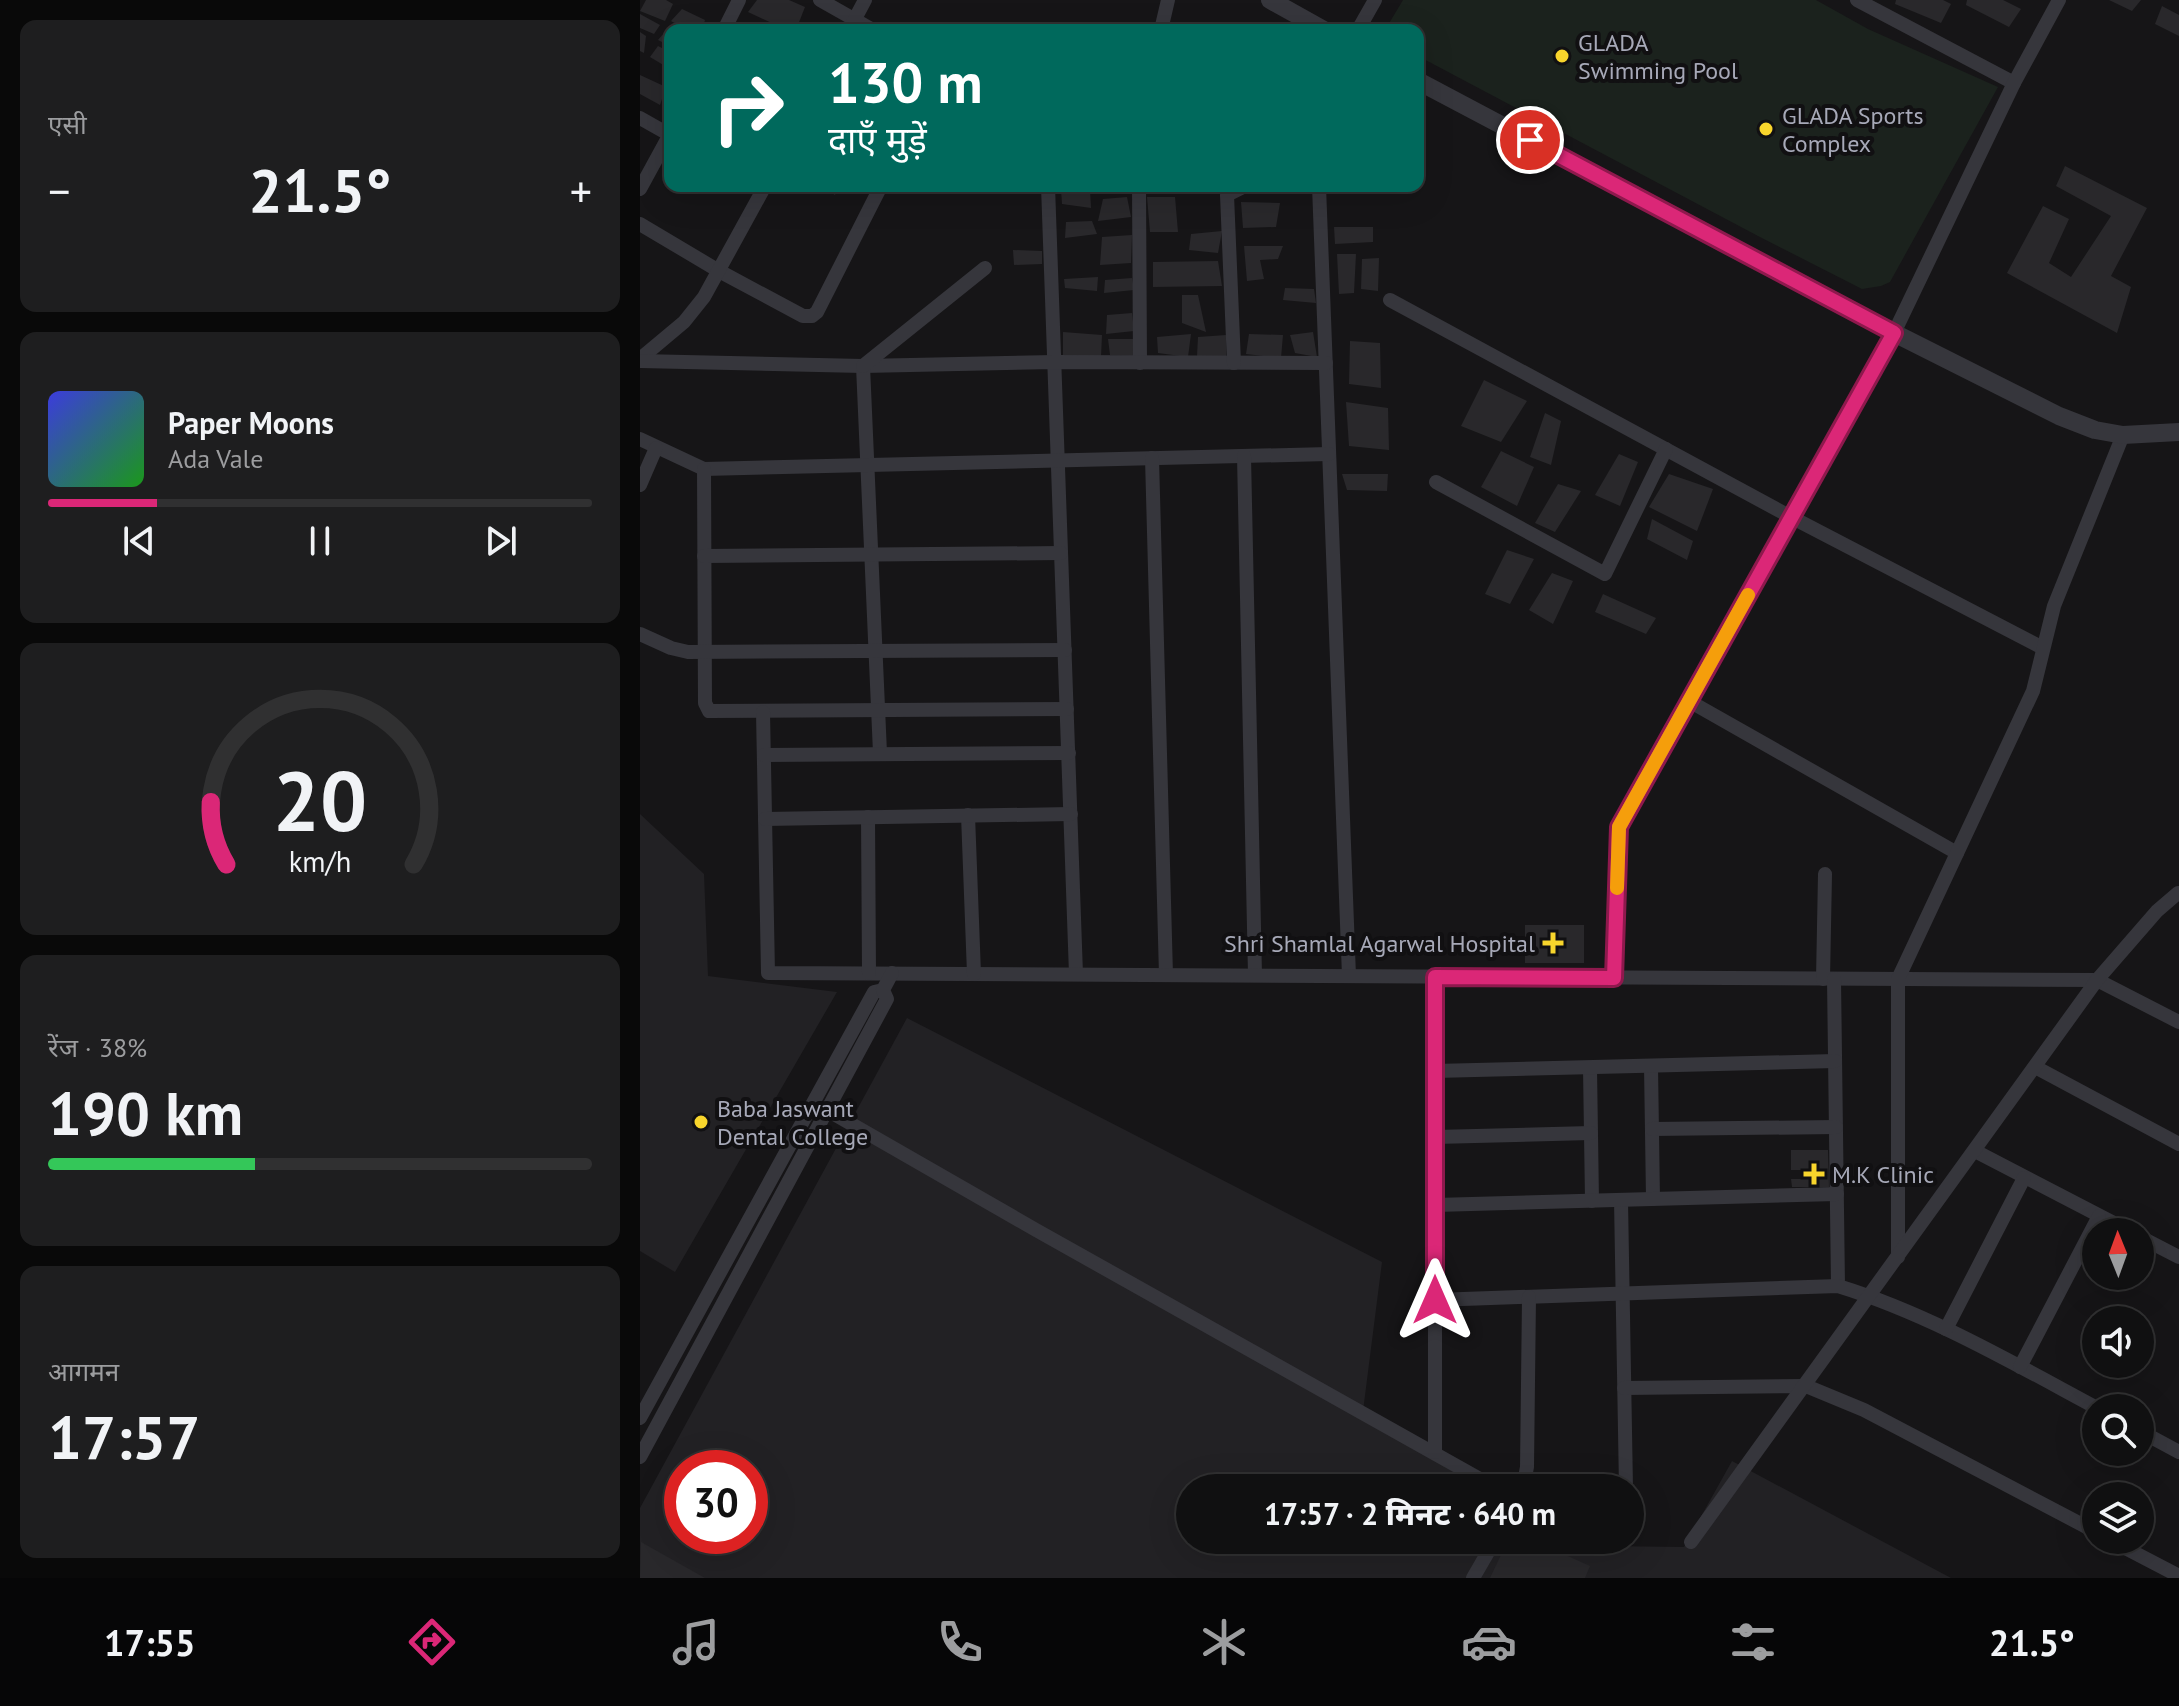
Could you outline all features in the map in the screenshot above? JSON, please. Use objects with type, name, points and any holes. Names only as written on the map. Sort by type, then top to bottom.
[{"type":"street","points":[[727,24],[739,0]]},
{"type":"street","points":[[820,0],[851,24]]},
{"type":"street","points":[[853,24],[865,0]]},
{"type":"street","points":[[1162,24],[1168,0]]},
{"type":"street","points":[[1270,0],[1313,24]]},
{"type":"street","points":[[1361,24],[1375,0]]},
{"type":"street","points":[[1857,0],[1873,4],[2014,83]]},
{"type":"street","points":[[1614,978],[1619,827],[1894,333],[2014,83],[2059,0]]},
{"type":"street","points":[[1424,84],[1894,333],[2059,416],[2095,430],[2123,435],[2179,432]]},
{"type":"street","points":[[640,118],[664,131]]},
{"type":"street","points":[[640,189],[664,145]]},
{"type":"street","points":[[640,360],[684,322],[704,297],[762,192]]},
{"type":"street","points":[[640,224],[803,316],[812,316],[878,192]]},
{"type":"street","points":[[1048,192],[1076,974]]},
{"type":"street","points":[[1139,192],[1140,363]]},
{"type":"street","points":[[1233,192],[1227,195],[1234,363]]},
{"type":"street","points":[[1319,192],[1349,976]]},
{"type":"street","points":[[863,366],[985,268]]},
{"type":"street","points":[[1390,300],[1791,517],[2043,648]]},
{"type":"street","points":[[640,360],[863,366],[1054,362],[1326,363]]},
{"type":"street","points":[[863,366],[880,753]]},
{"type":"street","points":[[1898,1257],[1898,979],[2033,691],[2054,606],[2123,435]]},
{"type":"street","points":[[640,439],[704,469],[1329,454]]},
{"type":"street","points":[[640,485],[656,448]]},
{"type":"street","points":[[1436,482],[1605,574],[1666,449]]},
{"type":"street","points":[[1244,456],[1255,975]]},
{"type":"street","points":[[1152,458],[1166,975]]},
{"type":"street","points":[[704,469],[705,703],[709,711],[1067,709]]},
{"type":"street","points":[[704,556],[1061,553]]},
{"type":"street","points":[[640,634],[671,648],[704,652],[1065,650]]},
{"type":"street","points":[[1689,701],[1957,853]]},
{"type":"street","points":[[763,712],[768,973],[2097,980],[2179,1022]]},
{"type":"street","points":[[764,755],[1069,753]]},
{"type":"street","points":[[765,819],[1071,814]]},
{"type":"street","points":[[968,815],[974,974]]},
{"type":"street","points":[[868,817],[869,973]]},
{"type":"street","points":[[1825,874],[1835,1061],[1838,1286]]},
{"type":"street","points":[[1691,1542],[2097,980],[2157,911],[2178,893]]},
{"type":"street","points":[[640,1418],[874,992],[883,990],[892,973]]},
{"type":"street","points":[[1435,977],[1435,1452]]},
{"type":"street","points":[[640,1457],[887,999],[883,990]]},
{"type":"street","points":[[1435,1071],[1835,1061]]},
{"type":"street","points":[[1651,1066],[1653,1199]]},
{"type":"street","points":[[2035,1067],[2179,1144]]},
{"type":"street","points":[[1590,1068],[1592,1201]]},
{"type":"street","points":[[827,1110],[1472,1474]]},
{"type":"street","points":[[1652,1129],[1836,1127]]},
{"type":"street","points":[[1435,1137],[1591,1133]]},
{"type":"street","points":[[1975,1151],[2103,1218]]},
{"type":"street","points":[[1946,1329],[2024,1178]]},
{"type":"street","points":[[1435,1205],[1837,1194]]},
{"type":"street","points":[[1621,1200],[1626,1474]]},
{"type":"street","points":[[2020,1367],[2099,1216]]},
{"type":"street","points":[[2154,1244],[2179,1257]]},
{"type":"street","points":[[1435,1300],[1838,1286],[1871,1296],[1946,1329],[2082,1400]]},
{"type":"street","points":[[1526,1474],[1529,1297]]},
{"type":"street","points":[[1624,1388],[1806,1386],[1864,1410],[2082,1525]]},
{"type":"street","points":[[2154,1439],[2179,1452]]},
{"type":"street","points":[[1473,1578],[1487,1554]]},
{"type":"street","points":[[2137,1554],[2179,1576]]},
{"type":"shaded area","name":"GLADA Sports Complex","points":[[1403,0],[1816,0],[1868,29],[1998,87],[1890,282],[1862,289],[1424,59],[1424,24],[1389,24]]},
{"type":"shaded area","name":"Baba Jaswant Dental College","points":[[640,814],[704,874],[708,976],[837,992],[675,1272],[640,1251]]},
{"type":"shaded area","points":[[907,1018],[1382,1262],[1362,1419],[1466,1474],[1176,1474],[1176,1554],[1644,1554],[1644,1547],[1684,1547],[1732,1461],[1951,1578],[640,1578],[640,1508],[664,1464],[664,1554],[768,1554],[768,1450],[672,1450]]},
{"type":"building","points":[[646,0],[666,0],[673,4],[665,21],[640,11]]},
{"type":"building","points":[[757,0],[789,0],[805,7],[798,24],[774,24],[748,12]]},
{"type":"building","points":[[1896,0],[1943,0],[1951,4],[1941,23],[1895,4]]},
{"type":"building","points":[[1967,0],[2003,0],[2021,9],[2009,27],[1966,5]]},
{"type":"building","points":[[2109,0],[2141,0],[2132,11]]},
{"type":"building","points":[[2162,6],[2179,15],[2179,36],[2155,24]]},
{"type":"building","points":[[682,9],[705,20],[704,24],[676,24],[671,21]]},
{"type":"building","points":[[640,14],[660,25],[654,34],[640,28]]},
{"type":"building","points":[[640,32],[646,36],[644,53],[640,51]]},
{"type":"building","points":[[658,46],[664,49],[664,65],[650,57]]},
{"type":"building","points":[[640,75],[664,86],[660,105],[640,94]]},
{"type":"building","points":[[2065,166],[2147,208],[2111,276],[2131,287],[2117,333],[2007,273],[2043,206],[2069,219],[2049,263],[2071,277],[2111,216],[2056,186]]},
{"type":"building","points":[[1061,192],[1090,192],[1091,208],[1062,204]]},
{"type":"building","points":[[1127,197],[1131,217],[1098,221],[1103,199]]},
{"type":"building","points":[[1147,197],[1175,197],[1178,232],[1150,232]]},
{"type":"building","points":[[1241,202],[1280,203],[1276,227],[1243,228]]},
{"type":"building","points":[[1092,221],[1097,234],[1065,238],[1066,222]]},
{"type":"building","points":[[1334,227],[1373,227],[1373,242],[1335,244]]},
{"type":"building","points":[[1222,231],[1218,253],[1189,250],[1191,234]]},
{"type":"building","points":[[1132,235],[1131,263],[1100,265],[1102,237]]},
{"type":"building","points":[[1244,246],[1283,246],[1278,259],[1260,260],[1264,279],[1247,281]]},
{"type":"building","points":[[1013,250],[1042,251],[1042,264],[1014,265]]},
{"type":"building","points":[[1337,254],[1356,254],[1354,293],[1339,294]]},
{"type":"building","points":[[1379,258],[1378,291],[1361,289],[1362,259]]},
{"type":"building","points":[[1218,261],[1222,286],[1153,287],[1153,262]]},
{"type":"building","points":[[1098,277],[1097,291],[1065,288],[1064,279]]},
{"type":"building","points":[[1132,278],[1134,290],[1104,293],[1105,280]]},
{"type":"building","points":[[1285,288],[1314,289],[1316,303],[1283,300]]},
{"type":"building","points":[[1182,295],[1198,295],[1206,332],[1182,323]]},
{"type":"building","points":[[1132,313],[1134,331],[1106,334],[1107,315]]},
{"type":"building","points":[[1063,332],[1102,335],[1101,357],[1063,355]]},
{"type":"building","points":[[1313,332],[1317,357],[1295,353],[1290,335]]},
{"type":"building","points":[[1191,334],[1188,357],[1158,353],[1157,337]]},
{"type":"building","points":[[1249,334],[1283,335],[1281,358],[1246,354]]},
{"type":"building","points":[[1226,335],[1226,357],[1197,356],[1198,337]]},
{"type":"building","points":[[1108,339],[1135,339],[1134,356],[1110,355]]},
{"type":"building","points":[[1350,341],[1380,343],[1381,388],[1349,384]]},
{"type":"building","points":[[1484,380],[1527,401],[1501,442],[1461,426]]},
{"type":"building","points":[[1346,402],[1388,408],[1389,450],[1349,446]]},
{"type":"building","points":[[1545,413],[1561,421],[1551,465],[1530,457]]},
{"type":"building","points":[[1501,451],[1534,467],[1517,506],[1481,487]]},
{"type":"building","points":[[1619,454],[1638,462],[1620,506],[1595,495]]},
{"type":"building","points":[[1342,474],[1388,474],[1387,491],[1347,490]]},
{"type":"building","points":[[1669,474],[1713,489],[1697,531],[1649,507]]},
{"type":"building","points":[[1558,484],[1581,491],[1555,532],[1535,523]]},
{"type":"building","points":[[1652,519],[1693,541],[1687,560],[1647,539]]},
{"type":"building","points":[[1507,550],[1534,559],[1510,604],[1485,594]]},
{"type":"building","points":[[1552,573],[1573,581],[1553,624],[1529,610]]},
{"type":"building","points":[[1603,594],[1656,618],[1646,634],[1595,612]]},
{"type":"building","points":[[1525,925],[1584,925],[1584,963],[1525,963]]},
{"type":"building","points":[[1791,1150],[1828,1150],[1829,1187],[1792,1187],[1791,1179],[1803,1179],[1803,1170],[1791,1170]]},
{"type":"building","points":[[641,1542],[705,1578],[640,1578]]},
{"type":"building","points":[[1501,1554],[1563,1554],[1590,1566],[1585,1578],[1490,1578]]},
{"type":"slow traffic","points":[[1617,888],[1619,827],[1748,595]]},
{"type":"place","name":"GLADA Swimming Pool","points":[[1562,56]]},
{"type":"place","name":"GLADA Sports Complex","points":[[1766,129]]},
{"type":"place","name":"Shri Shamlal Agarwal Hospital","points":[[1553,943]]},
{"type":"place","name":"Baba Jaswant Dental College","points":[[701,1122]]},
{"type":"place","name":"M.K Clinic","points":[[1814,1174]]},
{"type":"route","points":[[1435,1300],[1435,977],[1614,978],[1619,827],[1894,333],[1530,140]]}]
